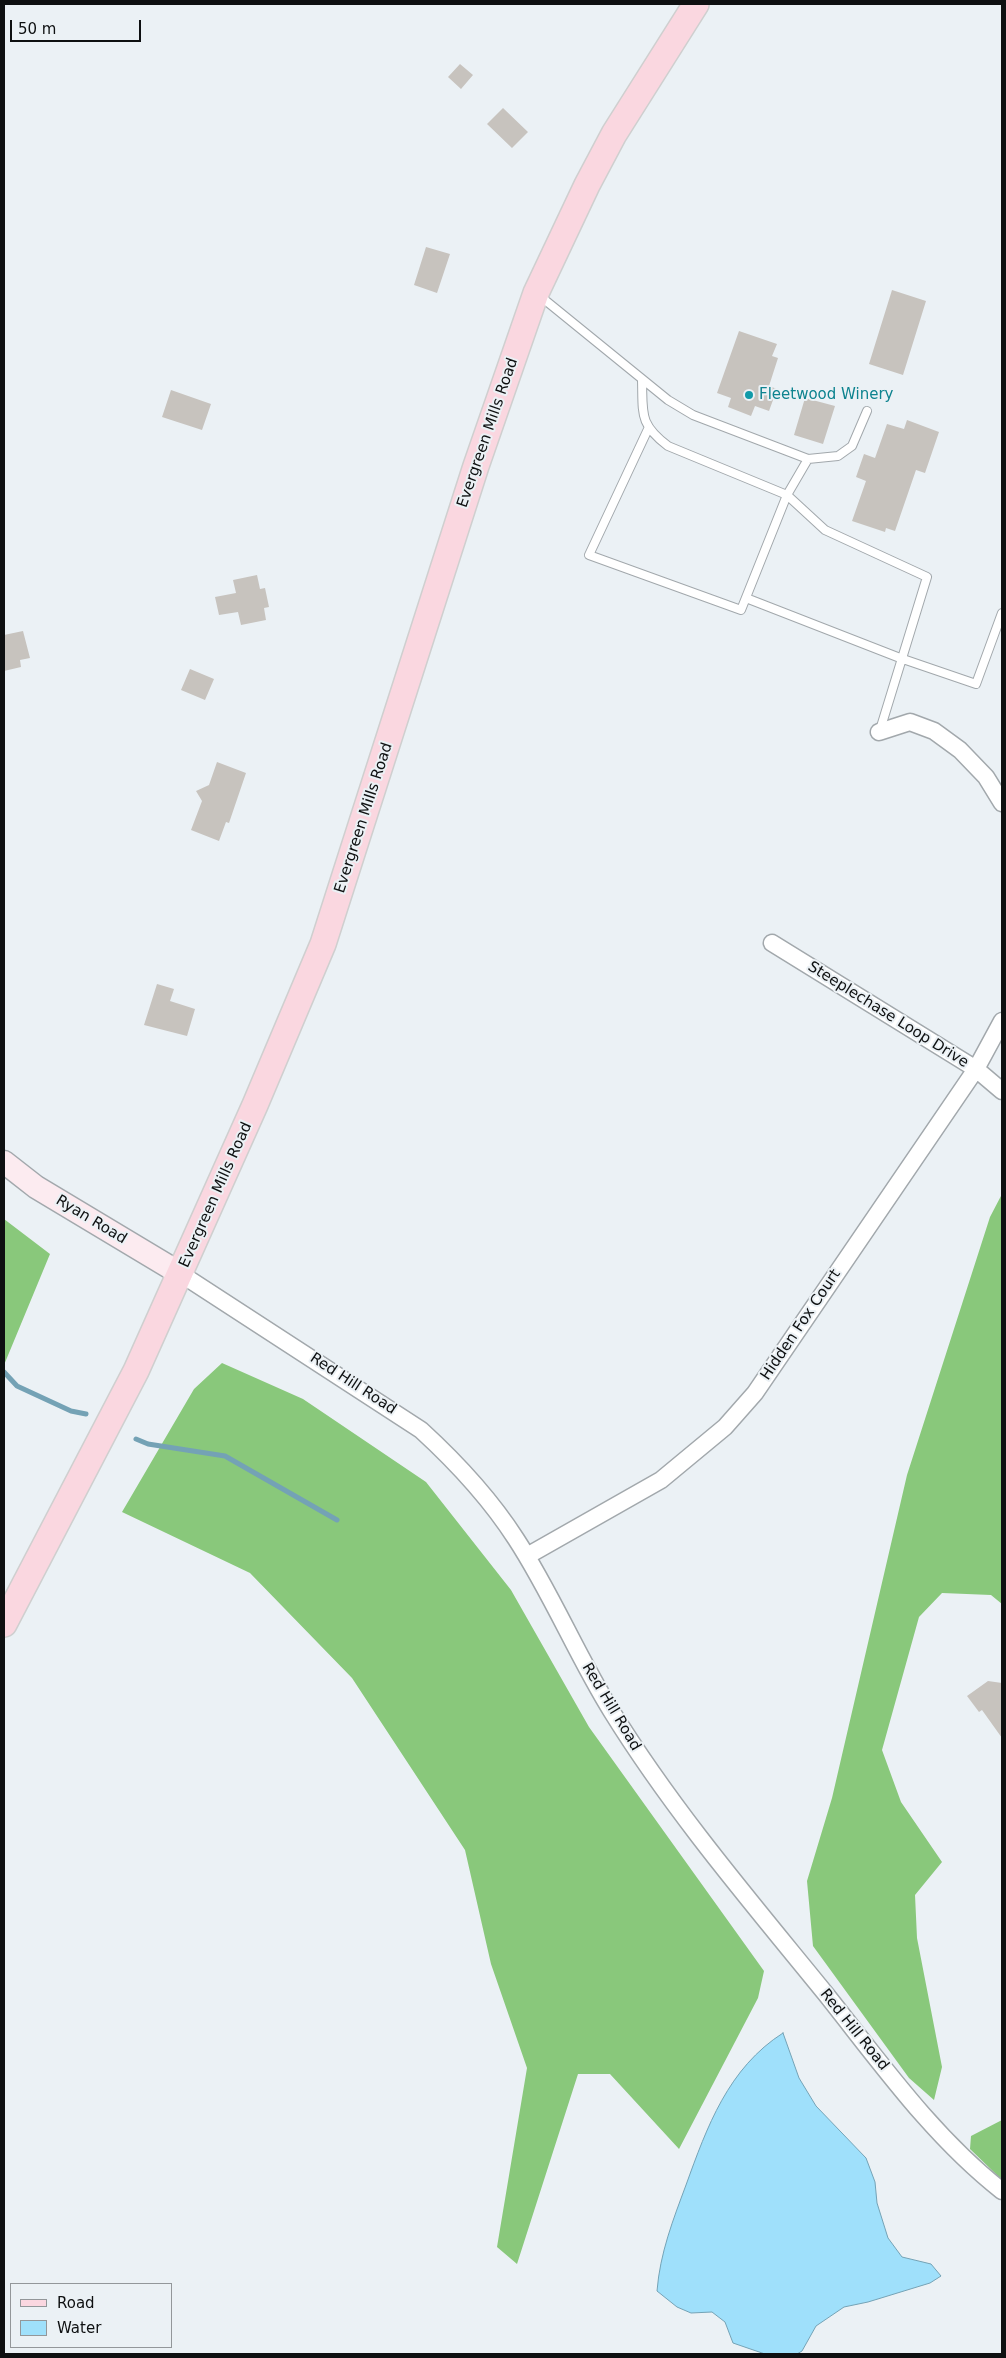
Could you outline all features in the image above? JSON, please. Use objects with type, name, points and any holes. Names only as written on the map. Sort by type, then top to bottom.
[{"type":"main road","name":"Evergreen Mills Road","points":[[4,1624],[136,1372],[181,1274],[323,944],[476,466],[536,294],[587,185],[614,134],[696,4]]},
{"type":"main road","name":"Ryan Road","points":[[4,1162],[36,1187],[181,1274]]},
{"type":"street","points":[[879,732],[910,722],[934,731],[967,756],[986,777],[1002,803]]},
{"type":"street","name":"Steeplechase Loop Drive","points":[[772,943],[976,1069],[1002,1091]]},
{"type":"street","name":"Hidden Fox Court","points":[[527,1556],[661,1480],[696,1452],[731,1420],[755,1393],[976,1069],[1002,1021]]},
{"type":"street","name":"Red Hill Road","points":[[181,1274],[421,1430],[480,1489],[527,1556],[606,1704],[652,1774],[763,1917],[914,2103],[954,2148],[1002,2190]]},
{"type":"lane","points":[[536,294],[668,400],[693,414],[808,459],[838,456],[852,446],[867,410]]},
{"type":"lane","points":[[642,380],[643,419],[654,436],[668,446],[787,495],[825,530],[927,577],[900,658],[896,682],[879,732]]},
{"type":"lane","points":[[648,427],[589,555],[741,610],[787,495],[808,459]]},
{"type":"lane","points":[[746,598],[900,658],[976,684],[1002,613]]},
{"type":"green space","points":[[1002,1194],[1002,1604],[991,1595],[942,1593],[919,1617],[882,1750],[901,1802],[942,1862],[915,1895],[917,1938],[942,2067],[934,2100],[909,2078],[813,1946],[807,1881],[832,1798],[907,1475],[990,1217]]},
{"type":"green space","points":[[4,1219],[50,1254],[4,1365]]},
{"type":"green space","points":[[222,1363],[303,1399],[426,1482],[511,1590],[589,1727],[764,1971],[758,1998],[679,2149],[610,2074],[578,2074],[517,2264],[497,2247],[527,2068],[491,1964],[465,1850],[352,1678],[250,1573],[122,1512],[194,1389]]},
{"type":"green space","points":[[1002,2120],[1002,2180],[970,2149],[971,2136]]},
{"type":"water","points":[[783,2033],[799,2078],[816,2106],[866,2158],[875,2182],[877,2203],[888,2238],[902,2257],[931,2264],[941,2276],[930,2283],[868,2302],[844,2307],[816,2326],[802,2351],[797,2354],[765,2354],[733,2343],[725,2322],[712,2312],[691,2313],[677,2307],[657,2291],[661,2263],[676,2211],[711,2121],[734,2081],[748,2063],[764,2047]]},
{"type":"building","points":[[460,64],[473,75],[461,89],[448,77]]},
{"type":"building","points":[[503,108],[528,132],[512,148],[487,124]]},
{"type":"building","points":[[426,247],[450,254],[437,293],[414,285]]},
{"type":"building","points":[[892,290],[926,301],[903,375],[869,364]]},
{"type":"building","points":[[739,331],[777,344],[772,356],[778,358],[769,386],[777,389],[769,411],[755,406],[751,416],[728,407],[731,398],[717,393]]},
{"type":"building","points":[[171,390],[211,404],[202,430],[162,417]]},
{"type":"building","points":[[805,398],[835,406],[823,444],[794,435]]},
{"type":"building","points":[[907,420],[939,432],[925,473],[916,470],[895,531],[886,528],[885,532],[852,521],[866,481],[856,477],[864,454],[875,458],[887,424],[904,429]]},
{"type":"building","points":[[257,575],[260,589],[265,588],[269,607],[264,608],[266,620],[241,625],[238,612],[219,615],[215,597],[236,593],[233,580]]},
{"type":"building","points":[[23,631],[30,658],[20,660],[21,667],[4,671],[4,635]]},
{"type":"building","points":[[190,669],[214,679],[205,700],[181,690]]},
{"type":"building","points":[[217,762],[246,773],[229,823],[226,822],[219,841],[191,830],[202,801],[196,791],[209,785]]},
{"type":"building","points":[[157,984],[174,989],[170,1001],[195,1009],[187,1036],[144,1025]]},
{"type":"building","points":[[988,1681],[1002,1683],[1002,1738],[982,1710],[979,1712],[967,1696]]},
{"type":"waterway","points":[[4,1372],[17,1386],[71,1411],[86,1414]]},
{"type":"waterway","points":[[136,1439],[148,1444],[225,1456],[337,1520]]},
{"type":"place","name":"Fleetwood Winery","points":[[749,395]]}]
